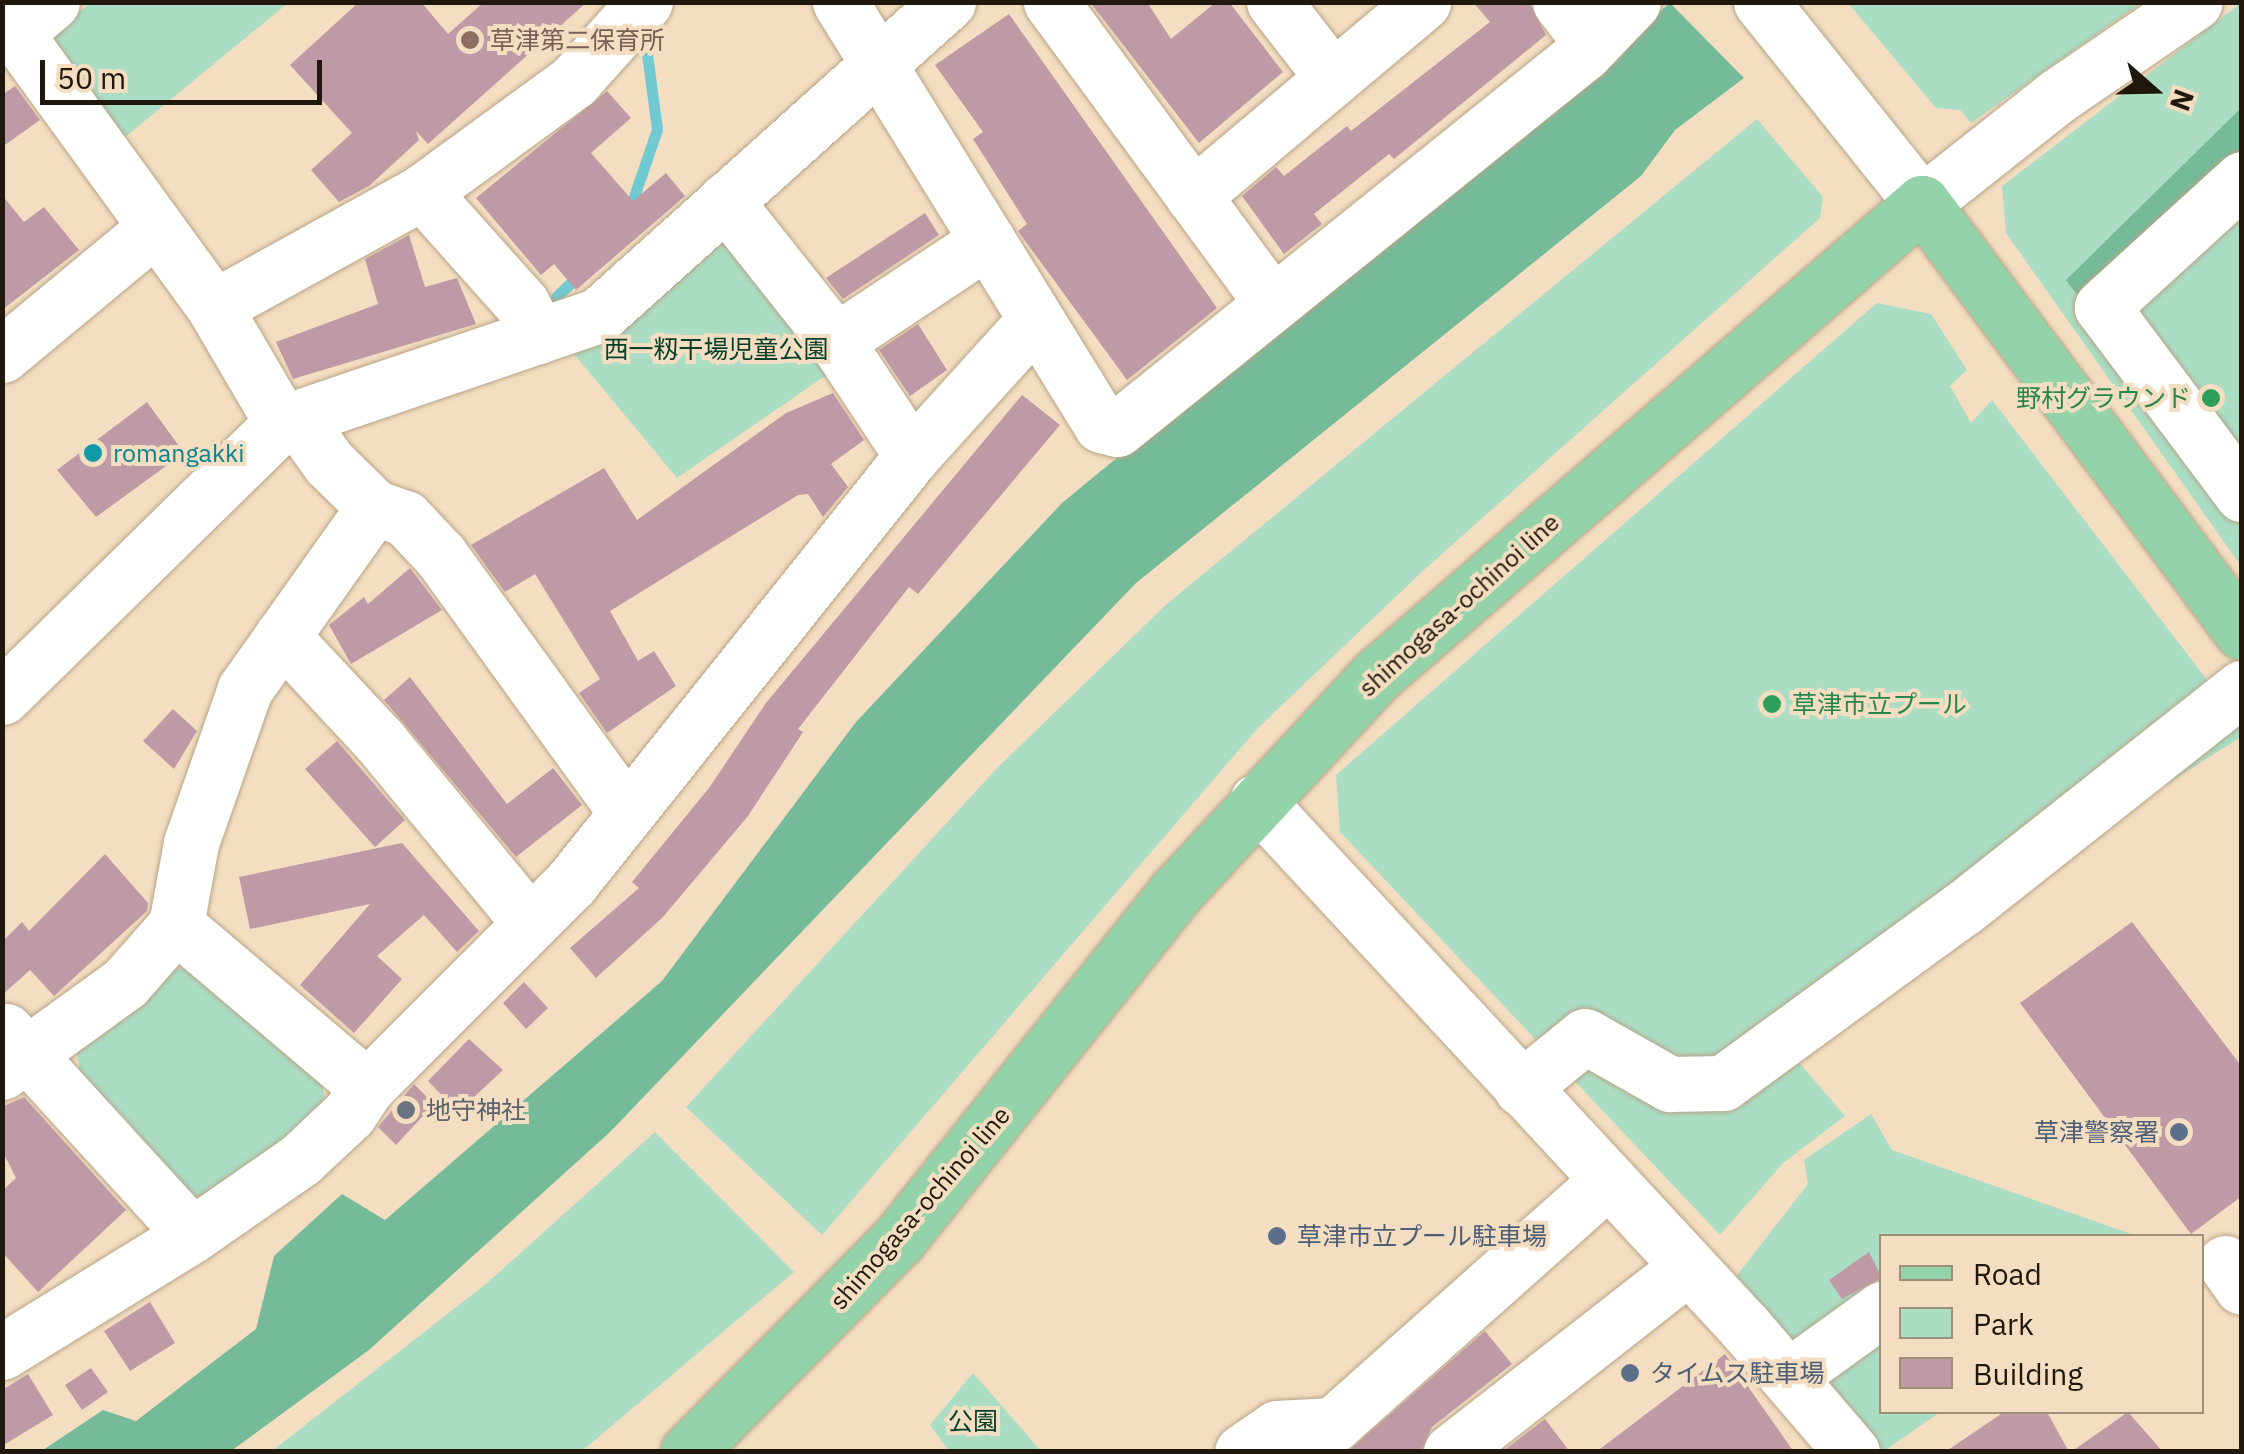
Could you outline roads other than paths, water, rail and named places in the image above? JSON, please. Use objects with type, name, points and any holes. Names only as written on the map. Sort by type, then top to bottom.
[{"type":"main road","points":[[1922,203],[2242,632]]},
{"type":"main road","name":"shimogasa-ochinoi line","points":[[688,1452],[898,1240],[1257,801],[1378,675],[1922,203]]},
{"type":"street","points":[[214,307],[422,192],[574,80],[646,2]]},
{"type":"street","points":[[840,2],[1101,424],[1117,429],[1272,303],[1576,23],[1634,2]]},
{"type":"street","points":[[2,698],[290,420],[599,315],[948,2]]},
{"type":"street","points":[[1051,2],[1272,303]]},
{"type":"street","points":[[1274,2],[1333,78]]},
{"type":"street","points":[[1193,196],[1423,2]]},
{"type":"street","points":[[1761,2],[1922,203],[2056,97],[2195,2]]},
{"type":"street","points":[[17,21],[290,420],[374,507],[404,518],[440,556],[626,812]]},
{"type":"street","points":[[2242,179],[2102,307],[2242,494]]},
{"type":"street","points":[[422,192],[522,304],[538,336]]},
{"type":"street","points":[[725,202],[836,341],[912,456]]},
{"type":"street","points":[[2,355],[155,228]]},
{"type":"street","points":[[836,341],[988,240]]},
{"type":"street","points":[[2,1352],[192,1235],[300,1160],[359,1109],[626,812],[912,456],[1035,320]]},
{"type":"street","points":[[192,1235],[11,1052],[124,982],[176,924],[192,843],[246,689],[374,507]]},
{"type":"street","points":[[282,636],[379,740],[530,923]]},
{"type":"street","points":[[1521,1088],[1585,1036],[1670,1084],[1723,1083],[1962,909],[2242,688]]},
{"type":"street","points":[[1257,801],[1789,1376],[1852,1452]]},
{"type":"street","points":[[176,924],[359,1109]]},
{"type":"street","points":[[1242,1452],[1277,1428],[1334,1425],[1606,1182]]},
{"type":"street","points":[[1451,1452],[1688,1267]]},
{"type":"street","points":[[1789,1376],[1879,1312]]},
{"type":"waterway","points":[[629,211],[657,129],[644,31]]},
{"type":"waterway","points":[[556,297],[581,273]]},
{"type":"place","name":"草津第二保育所","points":[[470,40]]},
{"type":"place","name":"野村グラウンド","points":[[2211,398]]},
{"type":"place","name":"romangakki","points":[[93,453]]},
{"type":"place","name":"草津市立プール","points":[[1772,704]]},
{"type":"place","name":"地守神社","points":[[406,1110]]},
{"type":"place","name":"草津警察署","points":[[2179,1132]]},
{"type":"place","name":"草津市立プール駐車場","points":[[1277,1236]]},
{"type":"place","name":"タイムス駐車場","points":[[1630,1373]]},
{"type":"park label","name":"西一籾干場児童公園","points":[[716,349]]},
{"type":"park label","name":"公園","points":[[973,1421]]}]
